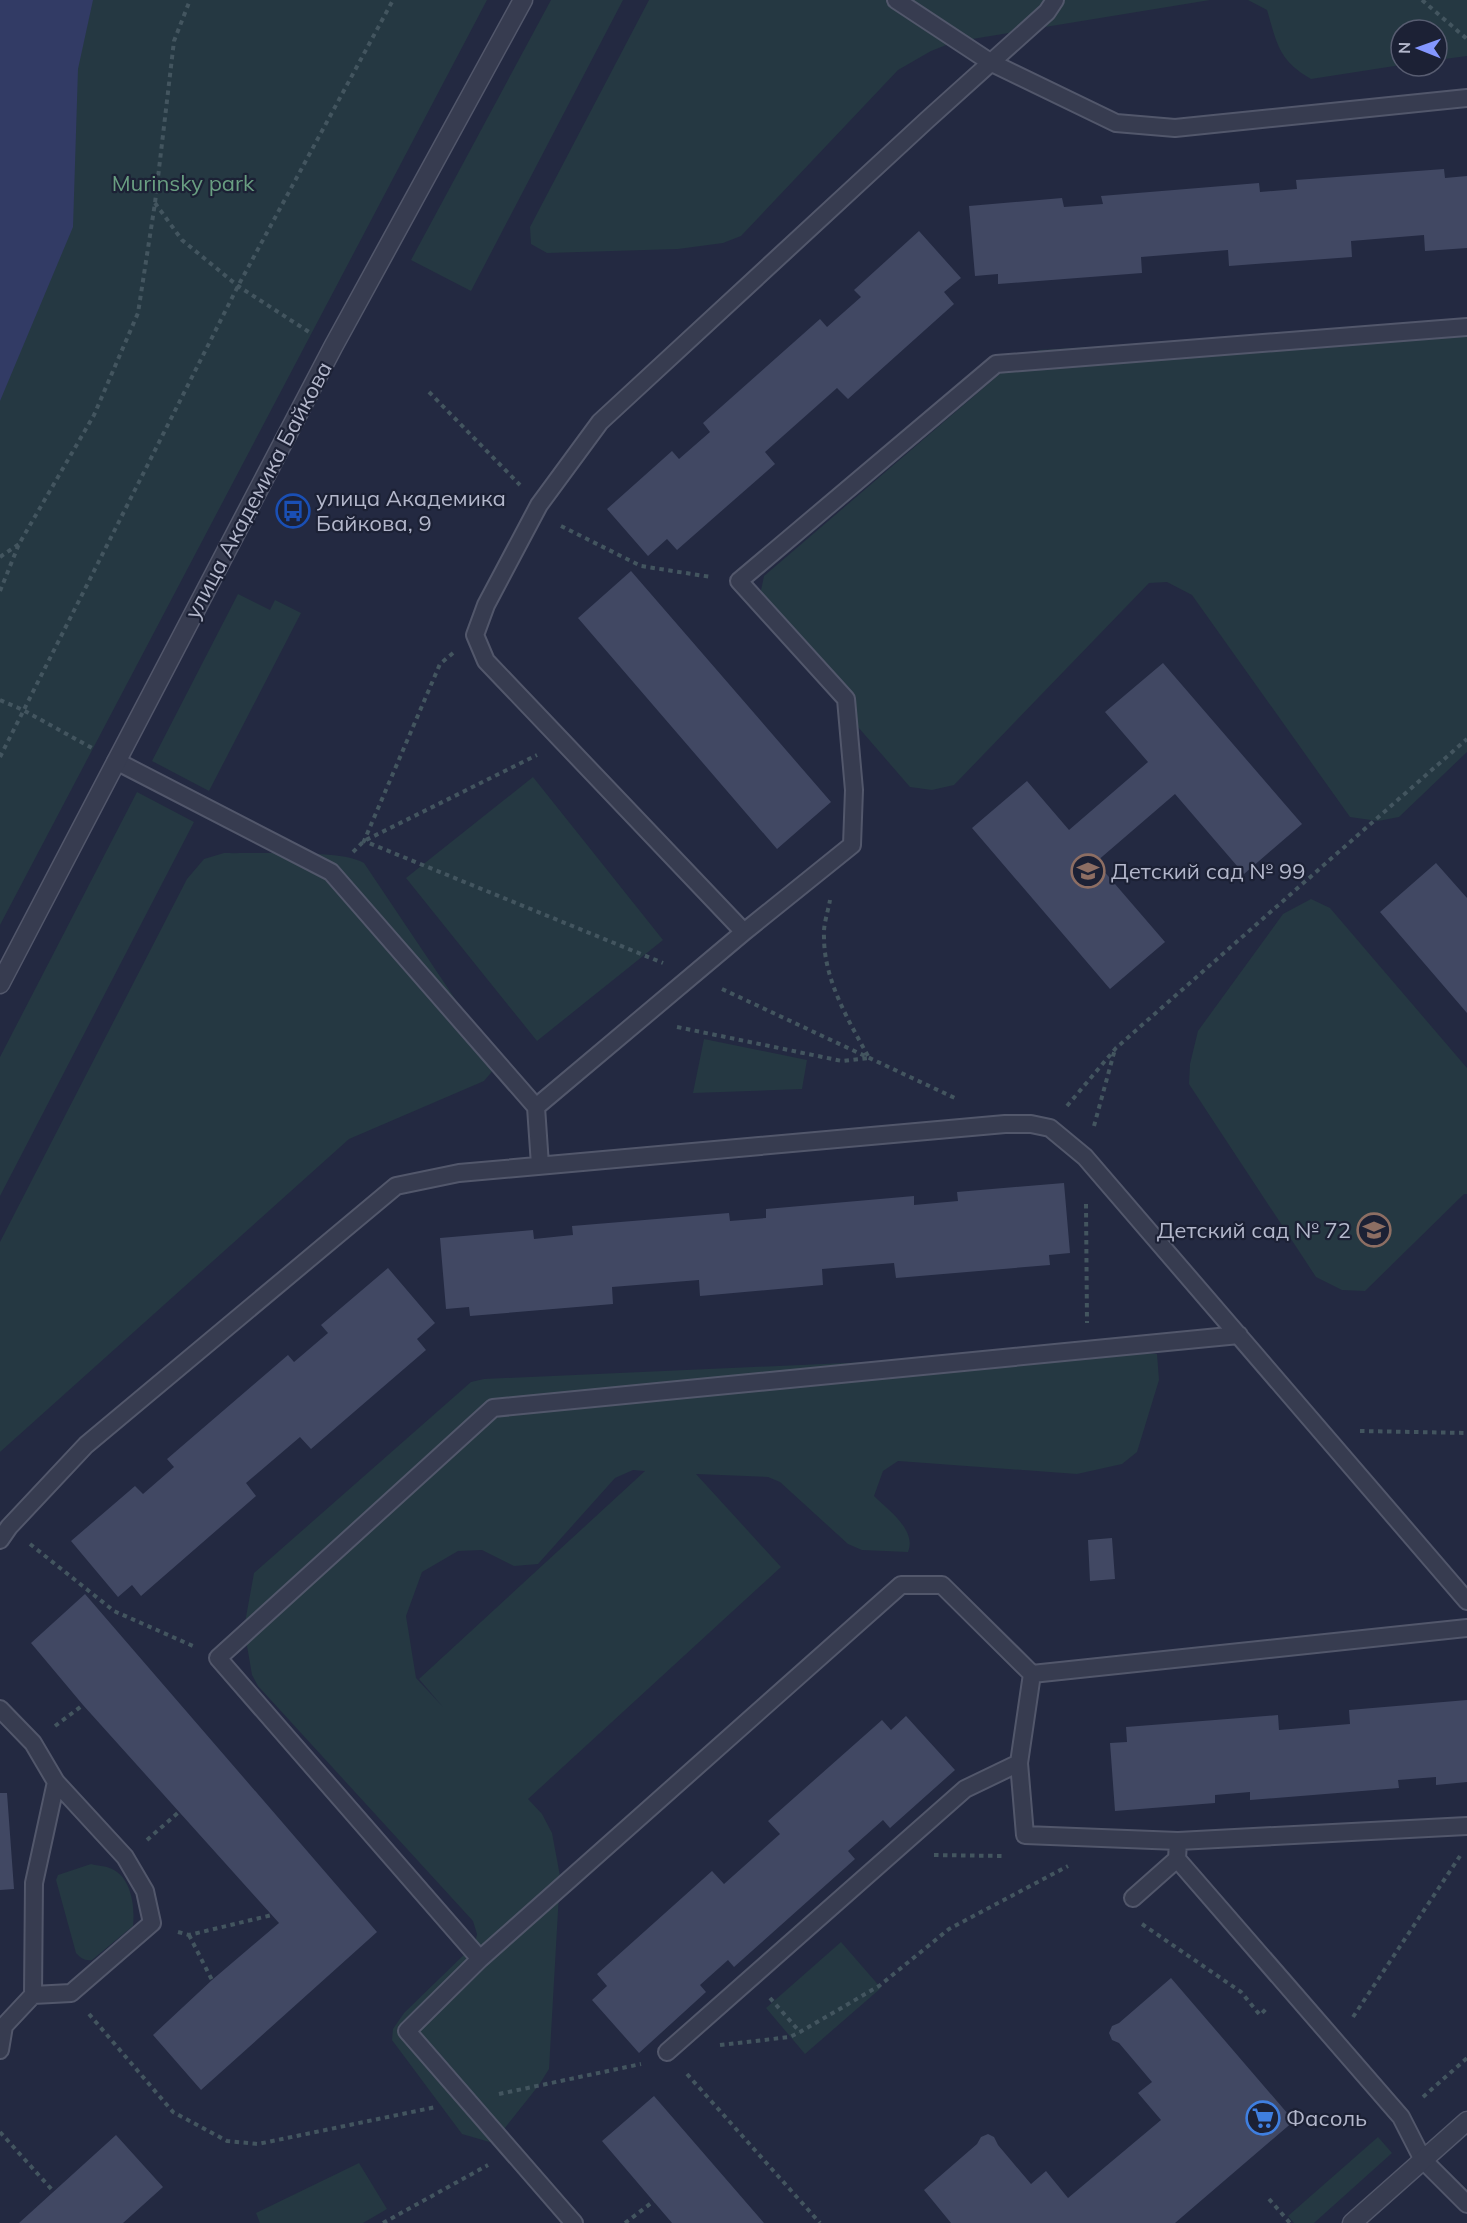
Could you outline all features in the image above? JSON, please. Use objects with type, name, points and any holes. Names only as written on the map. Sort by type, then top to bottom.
[{"type":"street","name":"улица Академика Байкова","points":[[0,984],[333,347],[523,0]]},
{"type":"street","points":[[1352,2223],[1467,2121]]},
{"type":"lane","points":[[897,0],[990,62],[1116,123],[1174,128],[1467,98]]},
{"type":"lane","points":[[744,932],[486,661],[475,635],[486,605],[539,506],[600,422],[1047,12],[1055,0]]},
{"type":"lane","points":[[536,1107],[692,975],[852,845],[854,790],[846,699],[739,581],[996,364],[1467,327]]},
{"type":"lane","points":[[116,761],[331,872],[536,1107],[540,1165]]},
{"type":"lane","points":[[4,1533],[86,1445],[396,1186],[459,1173],[540,1165],[1005,1124],[1030,1124],[1050,1128],[1085,1157],[1467,1601]]},
{"type":"lane","points":[[480,1959],[218,1658],[493,1408],[1239,1335]]},
{"type":"lane","points":[[574,2223],[407,2031],[480,1959],[901,1585],[942,1585],[1032,1674]]},
{"type":"lane","points":[[1032,1674],[1467,1628]]},
{"type":"lane","points":[[1032,1674],[1019,1763],[1025,1835],[1178,1841],[1467,1826]]},
{"type":"lane","points":[[0,1709],[33,1743],[56,1782],[125,1857],[145,1891],[152,1923],[71,1993],[33,1995],[2,2025],[0,2050]]},
{"type":"lane","points":[[668,2052],[965,1790],[1019,1763]]},
{"type":"lane","points":[[33,1995],[34,1883],[56,1782]]},
{"type":"lane","points":[[1178,1841],[1177,1859],[1401,2116],[1423,2160],[1467,2204]]},
{"type":"lane","points":[[1133,1898],[1177,1859]]},
{"type":"path","points":[[0,591],[19,544],[94,415],[138,313],[155,203],[174,41],[190,0]]},
{"type":"path","points":[[0,757],[238,286],[393,0]]},
{"type":"path","points":[[1422,0],[1467,39]]},
{"type":"path","points":[[155,203],[182,240],[238,286],[333,347]]},
{"type":"path","points":[[0,557],[19,544]]},
{"type":"path","points":[[364,841],[440,664],[475,635]]},
{"type":"path","points":[[0,700],[23,710],[116,761]]},
{"type":"path","points":[[1050,1128],[1116,1048],[1467,739]]},
{"type":"path","points":[[331,872],[364,841],[564,742]]},
{"type":"path","points":[[364,841],[692,975],[928,1084],[1005,1124]]},
{"type":"path","points":[[831,898],[823,936],[831,982],[869,1058]]},
{"type":"path","points":[[641,1019],[842,1061],[869,1058]]},
{"type":"path","points":[[1321,1431],[1467,1432]]},
{"type":"path","points":[[4,1533],[114,1611],[218,1658]]},
{"type":"path","points":[[125,1857],[180,1811]]},
{"type":"path","points":[[668,2052],[790,2037],[800,2032],[879,1986],[949,1929],[1086,1857],[1085,1837]]},
{"type":"path","points":[[1336,2042],[1464,1850]]},
{"type":"path","points":[[152,1923],[189,1935],[272,1915]]},
{"type":"path","points":[[1138,1922],[1241,1992],[1260,2015],[1266,2009]]},
{"type":"path","points":[[189,1935],[212,1980]]},
{"type":"path","points":[[752,1977],[800,2032]]},
{"type":"path","points":[[1401,2116],[1467,2058]]},
{"type":"path","points":[[0,2132],[54,2192]]},
{"type":"path","points":[[383,2223],[513,2152]]},
{"type":"path","points":[[1269,2199],[1290,2223]]},
{"type":"path","points":[[625,2223],[654,2201]]},
{"type":"green space","name":"Murinsky park","points":[[0,0],[487,0],[0,925]]},
{"type":"green space","points":[[551,0],[623,0],[471,291],[411,260]]},
{"type":"green space","points":[[649,0],[1210,0],[954,42],[931,51],[898,70],[741,236],[723,243],[678,249],[547,253],[531,244],[530,227]]},
{"type":"green space","points":[[1248,0],[1467,0],[1467,56],[1449,58],[1449,18],[1389,18],[1389,67],[1311,79],[1285,58],[1280,50],[1267,10]]},
{"type":"green space","points":[[1467,325],[1467,752],[1399,817],[1378,821],[1350,817],[1192,595],[1167,582],[1149,583],[954,785],[932,790],[910,787],[768,623],[760,595],[764,576],[1016,360],[1039,350]]},
{"type":"green space","points":[[238,594],[270,610],[275,600],[301,613],[209,791],[152,761]]},
{"type":"green space","points":[[533,777],[663,940],[537,1041],[406,878]]},
{"type":"green space","points":[[137,792],[194,822],[0,1196],[0,1057]]},
{"type":"green space","points":[[224,853],[319,854],[364,863],[486,1045],[495,1068],[484,1081],[349,1139],[0,1452],[0,1242],[187,879],[204,859]]},
{"type":"green space","name":"Детский сад № 72","points":[[1311,899],[1330,908],[1467,1068],[1467,1194],[1464,1194],[1365,1291],[1342,1290],[1316,1277],[1189,1084],[1190,1064],[1198,1031],[1283,914]]},
{"type":"green space","points":[[704,1039],[807,1060],[802,1089],[693,1093]]},
{"type":"green space","points":[[1115,1351],[1157,1354],[1159,1380],[1137,1452],[1122,1464],[1077,1474],[898,1461],[883,1471],[874,1496],[905,1528],[910,1544],[908,1552],[862,1550],[848,1544],[780,1482],[768,1477],[696,1474],[781,1567],[528,1799],[542,1814],[552,1833],[560,1876],[549,2069],[493,2143],[462,2134],[392,2040],[393,2029],[404,2013],[475,1944],[477,1934],[473,1921],[258,1686],[252,1675],[244,1628],[254,1573],[471,1382],[484,1379]],"holes":[[[633,1470],[645,1471],[419,1679],[443,1707],[416,1678],[406,1616],[422,1572],[458,1551],[482,1550],[514,1566],[538,1564],[615,1478]]]},
{"type":"green space","points":[[91,1864],[112,1869],[125,1880],[133,1903],[133,1926],[92,1960],[89,1960],[83,1959],[76,1953],[56,1880],[58,1875]]},
{"type":"green space","points":[[841,1942],[881,1988],[805,2054],[766,2008]]},
{"type":"green space","points":[[1378,2137],[1392,2153],[1314,2223],[1294,2223],[1288,2216]]},
{"type":"green space","points":[[359,2163],[387,2209],[363,2223],[260,2223],[256,2213]]},
{"type":"water","points":[[0,0],[93,0],[78,69],[73,227],[0,401]]},
{"type":"building","points":[[1444,169],[1445,178],[1467,176],[1467,248],[1425,251],[1424,235],[1351,241],[1352,257],[1229,266],[1228,250],[1141,257],[1142,273],[998,284],[998,274],[975,276],[969,206],[1062,198],[1064,207],[1103,204],[1101,196],[1259,183],[1260,192],[1297,189],[1296,180]]},
{"type":"building","points":[[919,231],[961,278],[944,292],[954,304],[848,399],[837,388],[765,452],[775,464],[677,550],[667,539],[648,556],[607,509],[672,451],[679,459],[710,432],[703,423],[820,319],[827,327],[861,297],[854,290]]},
{"type":"building","points":[[631,571],[831,802],[777,849],[578,618]]},
{"type":"building","points":[[1163,663],[1302,824],[1244,874],[1175,794],[1096,862],[1165,942],[1110,989],[972,828],[1027,781],[1069,830],[1148,762],[1105,712]]},
{"type":"building","points":[[1436,863],[1467,898],[1467,1013],[1380,912]]},
{"type":"building","points":[[1064,1183],[1070,1253],[1049,1255],[1050,1265],[896,1278],[894,1263],[822,1269],[823,1285],[700,1296],[699,1280],[612,1287],[613,1304],[470,1316],[469,1307],[446,1309],[440,1238],[533,1230],[534,1239],[573,1235],[572,1226],[729,1213],[730,1221],[766,1218],[766,1209],[914,1196],[914,1205],[958,1201],[957,1192]]},
{"type":"building","points":[[388,1268],[435,1323],[417,1339],[426,1350],[311,1449],[300,1437],[246,1483],[256,1496],[141,1596],[132,1585],[118,1597],[71,1541],[135,1486],[143,1494],[174,1467],[167,1459],[288,1355],[294,1362],[328,1333],[321,1325]]},
{"type":"building","points":[[1112,1538],[1115,1579],[1090,1581],[1088,1540]]},
{"type":"building","points":[[85,1594],[377,1932],[201,2090],[153,2035],[212,1980],[279,1923],[83,1705],[31,1643]]},
{"type":"building","points":[[1467,1700],[1467,1782],[1436,1785],[1436,1777],[1398,1780],[1399,1788],[1250,1800],[1250,1792],[1215,1795],[1215,1803],[1115,1811],[1110,1743],[1127,1742],[1126,1727],[1278,1715],[1279,1730],[1350,1724],[1349,1710]]},
{"type":"building","points":[[906,1716],[955,1770],[890,1828],[883,1820],[848,1851],[855,1859],[734,1967],[728,1960],[700,1985],[706,1992],[639,2053],[592,2000],[607,1986],[597,1974],[712,1871],[724,1884],[780,1834],[768,1821],[882,1720],[891,1730]]},
{"type":"building","points":[[0,1793],[7,1793],[14,1889],[0,1890]]},
{"type":"building","points":[[1171,1978],[1294,2121],[1175,2223],[951,2223],[924,2190],[977,2144],[981,2137],[988,2134],[994,2137],[998,2145],[1031,2184],[1046,2171],[1068,2198],[1161,2120],[1138,2093],[1152,2082],[1119,2043],[1112,2040],[1109,2033],[1112,2026],[1119,2023]]},
{"type":"building","points":[[654,2096],[764,2223],[672,2223],[602,2141]]},
{"type":"building","points":[[116,2135],[163,2187],[123,2223],[19,2223]]},
{"type":"place","name":"улица Академика Байкова, 9","points":[[293,511]]},
{"type":"place","name":"Детский сад № 99","points":[[1088,871]]},
{"type":"place","name":"Детский сад № 72","points":[[1374,1230]]},
{"type":"place","name":"Фасоль","points":[[1263,2118]]}]
